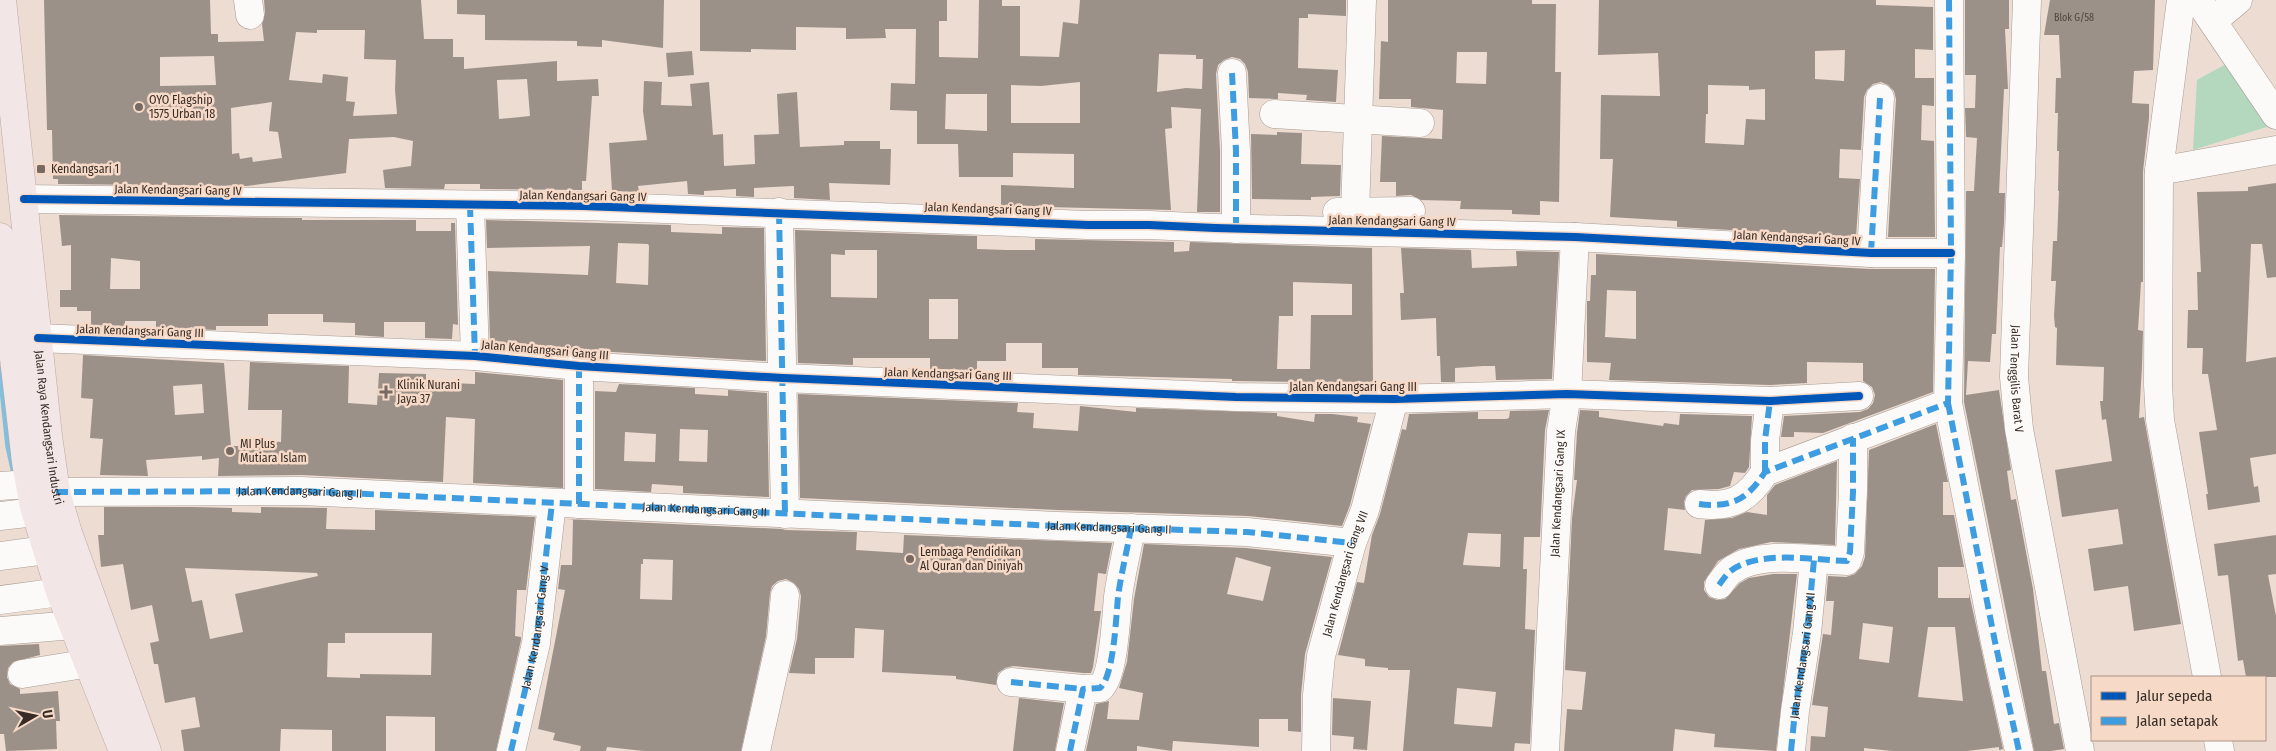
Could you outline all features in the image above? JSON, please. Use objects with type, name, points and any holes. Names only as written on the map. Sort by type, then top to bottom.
[{"type":"main road","name":"Jalan Raya Kendangsari Industri","points":[[2,0],[12,113],[24,200],[56,492],[68,533],[148,751]]},
{"type":"main road","name":"Jalan Raya Kendangsari Industri","points":[[0,237],[6,370],[20,514],[40,550],[55,593],[70,625],[77,666],[123,751]]},
{"type":"street","points":[[1355,213],[1362,0]]},
{"type":"street","points":[[1949,0],[1950,253],[1948,403],[1995,642],[2019,751]]},
{"type":"street","name":"Jalan Tenggilis Barat V","points":[[2028,0],[2014,376],[2018,429],[2080,751]]},
{"type":"street","points":[[2181,0],[2159,171],[2158,385],[2160,420],[2207,676]]},
{"type":"street","points":[[2238,0],[2206,10],[2276,115]]},
{"type":"street","points":[[1232,73],[1236,151],[1236,229]]},
{"type":"street","points":[[1871,253],[1880,98]]},
{"type":"street","points":[[1274,114],[1420,123]]},
{"type":"street","points":[[2159,171],[2276,150]]},
{"type":"street","name":"Jalan Kendangsari Gang IV","points":[[24,200],[584,206],[1236,229],[1575,237],[1871,253],[1950,253]]},
{"type":"street","points":[[470,205],[475,356]]},
{"type":"street","points":[[1265,211],[1355,213],[1411,211]]},
{"type":"street","points":[[779,212],[785,514]]},
{"type":"street","name":"Jalan Kendangsari Gang IX","points":[[1544,751],[1561,431],[1567,394],[1575,237]]},
{"type":"street","name":"Jalan Kendangsari Gang III","points":[[38,338],[475,356],[578,366],[783,378],[1236,397],[1394,399],[1567,394],[1770,401],[1859,396]]},
{"type":"street","points":[[578,366],[579,504]]},
{"type":"street","name":"Jalan Kendangsari Gang VII","points":[[1316,751],[1318,673],[1352,543],[1365,510],[1394,399]]},
{"type":"street","points":[[1699,504],[1715,506],[1734,503],[1758,483],[1764,472],[1765,440],[1770,401]]},
{"type":"street","points":[[1764,472],[1948,403]]},
{"type":"street","points":[[1719,585],[1729,571],[1739,565],[1763,558],[1847,560],[1849,557],[1853,492],[1853,438]]},
{"type":"street","name":"Jalan Kendangsari Gang II","points":[[56,492],[301,491],[785,514],[1247,532],[1352,543]]},
{"type":"street","name":"Jalan Kendangsari Gang V","points":[[511,751],[536,643],[552,503]]},
{"type":"street","points":[[1011,682],[1083,689],[1100,688],[1106,682],[1131,528]]},
{"type":"street","points":[[0,556],[40,550]]},
{"type":"street","name":"Jalan Kendangsari Gang XI","points":[[1791,751],[1795,710],[1807,634],[1814,560]]},
{"type":"street","points":[[8,599],[55,593]]},
{"type":"street","points":[[756,751],[781,638],[785,595]]},
{"type":"street","points":[[10,630],[70,625]]},
{"type":"street","points":[[22,674],[77,666]]},
{"type":"street","points":[[1070,751],[1083,689]]},
{"type":"green space","points":[[2226,64],[2276,124],[2193,150],[2197,80]]},
{"type":"building","points":[[44,0],[210,0],[211,34],[218,34],[218,42],[264,41],[262,24],[265,13],[264,0],[421,0],[424,39],[453,39],[453,57],[464,57],[464,69],[557,61],[557,81],[598,79],[599,96],[592,96],[586,181],[582,181],[582,190],[480,189],[480,184],[445,184],[444,189],[385,188],[383,170],[411,166],[413,141],[394,137],[349,139],[346,173],[247,186],[58,184],[58,179],[53,179],[52,130],[47,130]],"holes":[[[317,30],[365,30],[364,59],[396,60],[395,90],[397,114],[353,116],[355,102],[346,101],[348,77],[323,74],[322,83],[289,80],[296,32],[317,33]],[[214,56],[216,85],[160,86],[160,57]],[[527,79],[530,116],[499,119],[497,80]],[[272,102],[269,131],[278,132],[282,158],[253,162],[252,157],[240,159],[239,153],[232,154],[231,108]]]},
{"type":"building","points":[[457,0],[664,0],[663,48],[602,40],[602,47],[577,46],[577,41],[485,40],[485,15],[457,14]]},
{"type":"building","points":[[700,0],[947,0],[947,21],[939,21],[939,57],[978,58],[979,0],[1002,0],[1002,6],[1020,6],[1020,56],[1059,57],[1063,22],[1078,24],[1080,0],[1346,0],[1346,16],[1308,14],[1308,18],[1299,18],[1298,68],[1338,70],[1336,102],[1306,100],[1307,95],[1278,93],[1278,99],[1249,98],[1248,72],[1245,64],[1240,59],[1232,57],[1218,65],[1216,74],[1220,151],[1220,212],[1197,212],[1201,109],[1171,107],[1172,128],[1165,129],[1171,210],[1001,206],[1001,185],[1074,188],[1074,154],[1013,153],[1013,177],[959,177],[958,144],[917,144],[917,111],[890,110],[891,83],[915,84],[916,29],[885,29],[886,38],[846,39],[846,28],[796,27],[796,50],[751,49],[751,52],[700,51]],"holes":[[[1159,54],[1196,55],[1196,59],[1203,59],[1202,89],[1186,88],[1157,92]],[[1080,82],[1080,123],[1011,123],[1011,85],[1041,86]],[[946,94],[987,94],[987,131],[945,129]]]},
{"type":"building","points":[[1388,0],[1532,0],[1532,4],[1556,4],[1555,72],[1561,72],[1559,202],[1540,201],[1540,215],[1512,214],[1512,210],[1460,209],[1461,201],[1421,200],[1411,195],[1396,196],[1396,182],[1380,182],[1382,136],[1442,139],[1443,110],[1411,107],[1411,99],[1379,99],[1381,41],[1388,42]],"holes":[[[1457,52],[1487,52],[1486,84],[1456,83]]]},
{"type":"building","points":[[1599,0],[1876,0],[1876,5],[1933,7],[1933,50],[1915,49],[1915,78],[1934,78],[1934,106],[1922,105],[1921,140],[1934,141],[1935,237],[1888,237],[1896,99],[1894,91],[1888,85],[1881,82],[1873,84],[1867,90],[1864,97],[1861,150],[1840,149],[1839,178],[1860,179],[1856,237],[1677,227],[1677,221],[1610,217],[1613,159],[1600,159],[1601,95],[1660,96],[1658,53],[1598,55]],"holes":[[[1845,50],[1844,81],[1815,79],[1815,51]],[[1708,85],[1749,86],[1749,90],[1765,89],[1765,120],[1746,119],[1744,145],[1705,143]]]},
{"type":"building","points":[[1965,0],[2009,0],[2009,29],[2005,29],[2008,89],[2004,89],[1999,193],[2005,193],[2004,223],[2002,247],[2000,247],[1996,334],[1992,334],[1990,362],[1968,361],[1966,395],[1999,390],[2011,470],[2007,471],[2011,500],[2016,499],[2033,589],[2042,671],[2046,671],[2054,724],[2059,723],[2064,749],[2051,751],[2034,751],[1964,402],[1966,191],[1974,191],[1977,138],[1966,137],[1965,108],[1975,108],[1976,75],[1965,75]]},
{"type":"building","points":[[2050,0],[2155,0],[2153,70],[2134,71],[2132,103],[2149,104],[2143,171],[2143,282],[2141,282],[2138,330],[2143,331],[2139,418],[2144,417],[2181,624],[2134,631],[2128,586],[2094,591],[2088,549],[2123,544],[2118,509],[2062,517],[2055,470],[2112,461],[2106,419],[2102,420],[2100,401],[2103,401],[2104,367],[2056,365],[2057,328],[2055,327],[2054,316],[2056,281],[2051,281],[2053,241],[2057,241],[2059,191],[2058,113],[2055,113],[2056,78],[2061,78],[2059,35],[2044,35]]},
{"type":"building","points":[[692,51],[694,75],[668,77],[666,53]]},
{"type":"building","points":[[644,81],[662,82],[661,105],[692,106],[690,84],[709,82],[713,135],[723,134],[724,166],[755,164],[754,135],[779,134],[777,94],[797,92],[800,147],[844,145],[844,141],[880,141],[880,149],[891,149],[890,185],[829,183],[830,200],[794,198],[794,186],[754,188],[754,197],[736,196],[736,189],[704,191],[704,195],[688,194],[687,181],[638,186],[639,192],[612,191],[609,143],[647,140],[643,111]]},
{"type":"building","points":[[1277,132],[1302,133],[1301,164],[1341,165],[1340,196],[1311,197],[1311,200],[1252,199],[1251,134],[1277,135]]},
{"type":"building","points":[[2276,183],[2276,277],[2267,278],[2262,244],[2251,244],[2246,362],[2276,357],[2276,454],[2250,458],[2254,487],[2258,486],[2260,502],[2208,510],[2206,494],[2208,494],[2199,432],[2217,430],[2208,374],[2202,374],[2203,348],[2187,348],[2188,310],[2198,310],[2197,272],[2201,272],[2197,192],[2248,191],[2248,187]]},
{"type":"building","points":[[59,215],[302,218],[302,220],[416,220],[416,231],[451,231],[451,223],[455,223],[458,325],[453,324],[452,339],[425,338],[425,322],[384,322],[384,337],[355,335],[355,323],[323,322],[323,314],[268,314],[268,326],[216,326],[216,330],[156,327],[156,321],[125,321],[125,326],[91,325],[91,311],[77,311],[77,307],[60,307],[60,290],[71,290],[71,245],[62,246]],"holes":[[[111,258],[140,261],[140,289],[110,289]]]},
{"type":"building","points":[[486,220],[671,225],[671,232],[722,234],[722,227],[764,228],[766,361],[580,350],[490,342],[488,271],[588,275],[590,246],[487,248]],"holes":[[[618,243],[648,244],[648,285],[616,283]]]},
{"type":"building","points":[[795,230],[977,236],[977,249],[1006,250],[1035,250],[1035,239],[1174,242],[1174,252],[1189,251],[1190,242],[1372,248],[1373,383],[1232,381],[1232,379],[1078,375],[1078,368],[1042,368],[1042,343],[1006,343],[1006,361],[977,361],[977,370],[930,369],[930,358],[853,358],[853,365],[798,363]],"holes":[[[845,250],[877,250],[877,298],[831,297],[831,254],[845,255]],[[1293,282],[1352,284],[1352,315],[1311,315],[1310,369],[1277,369],[1279,316],[1293,316]],[[929,299],[958,299],[958,339],[929,339]]]},
{"type":"building","points":[[1401,248],[1471,250],[1472,268],[1517,266],[1516,251],[1559,252],[1552,379],[1496,380],[1495,366],[1483,366],[1455,368],[1455,382],[1441,382],[1440,356],[1437,356],[1436,318],[1401,320],[1400,293],[1404,293]]},
{"type":"building","points":[[1596,254],[1870,269],[1935,269],[1933,392],[1823,433],[1794,432],[1794,437],[1781,437],[1784,416],[1860,412],[1868,409],[1873,403],[1875,395],[1872,387],[1863,381],[1863,363],[1807,362],[1807,383],[1770,385],[1609,380],[1611,363],[1587,362],[1587,301],[1590,301],[1591,275],[1596,275]],"holes":[[[1607,290],[1636,291],[1636,339],[1605,337]]]},
{"type":"building","points":[[83,355],[224,363],[231,446],[246,446],[246,440],[281,442],[282,410],[248,410],[250,362],[349,366],[348,403],[377,405],[379,373],[426,374],[426,382],[475,384],[475,372],[563,380],[563,488],[473,483],[475,419],[446,417],[443,482],[302,475],[218,476],[219,458],[202,460],[202,456],[146,460],[148,476],[100,475],[103,439],[90,438],[93,399],[81,398]],"holes":[[[202,384],[204,413],[175,415],[173,386]]]},
{"type":"building","points":[[619,384],[695,388],[695,394],[728,396],[728,390],[767,393],[769,497],[683,493],[683,486],[652,484],[651,492],[595,489],[595,391],[616,392]],"holes":[[[680,429],[708,430],[707,462],[679,461]],[[625,432],[656,434],[655,462],[624,461]]]},
{"type":"building","points":[[798,394],[1018,403],[1017,412],[1034,413],[1033,428],[1078,431],[1080,406],[1136,412],[1136,408],[1277,413],[1277,416],[1314,422],[1315,414],[1332,414],[1358,417],[1357,422],[1371,424],[1350,505],[1342,526],[1248,516],[1058,510],[800,498]]},
{"type":"building","points":[[1549,410],[1545,430],[1540,537],[1524,537],[1523,569],[1527,569],[1525,629],[1535,630],[1530,744],[1515,743],[1514,751],[1403,751],[1410,670],[1388,670],[1388,668],[1365,666],[1365,659],[1338,655],[1357,582],[1364,583],[1372,535],[1380,514],[1402,429],[1406,430],[1409,414],[1478,412],[1478,419],[1506,419],[1509,418],[1510,411]],"holes":[[[1468,533],[1501,534],[1500,567],[1463,565]],[[1457,688],[1496,692],[1492,727],[1454,724]]]},
{"type":"building","points":[[1580,410],[1599,411],[1599,417],[1663,426],[1664,423],[1679,425],[1680,414],[1752,416],[1749,467],[1745,473],[1734,472],[1730,486],[1719,489],[1692,490],[1686,496],[1684,502],[1685,510],[1668,508],[1664,550],[1701,554],[1705,520],[1732,518],[1747,512],[1767,515],[1767,495],[1775,485],[1837,461],[1835,545],[1771,542],[1739,549],[1718,561],[1704,582],[1704,590],[1709,597],[1717,600],[1725,599],[1740,583],[1749,578],[1773,574],[1797,574],[1776,751],[1714,747],[1715,734],[1675,729],[1673,751],[1564,751],[1567,709],[1582,710],[1586,672],[1565,670],[1572,518],[1577,480],[1574,480]]},
{"type":"building","points":[[1936,424],[1948,482],[1943,482],[1943,515],[1954,515],[1964,567],[1938,567],[1938,598],[1969,598],[1969,593],[2003,749],[1999,750],[1999,747],[1967,751],[1892,751],[1864,748],[1864,751],[1810,751],[1811,736],[1825,737],[1828,707],[1812,705],[1823,634],[1831,635],[1834,601],[1826,601],[1828,576],[1846,577],[1855,574],[1862,566],[1865,557],[1869,450]],"holes":[[[1863,623],[1893,627],[1889,663],[1859,659]],[[1928,627],[1955,627],[1963,701],[1918,697]]]},
{"type":"building","points":[[104,507],[232,508],[232,512],[261,513],[261,507],[327,508],[326,529],[375,530],[375,510],[535,517],[526,590],[517,590],[515,636],[521,637],[521,640],[496,751],[435,751],[435,717],[386,716],[386,751],[332,751],[332,730],[281,729],[280,751],[184,751],[181,730],[200,727],[195,697],[165,703],[158,664],[154,664],[150,643],[159,641],[152,605],[131,610],[123,564],[101,567],[98,535],[104,535]],"holes":[[[185,568],[317,573],[318,576],[235,594],[243,632],[210,639],[202,600],[192,602]],[[345,633],[432,633],[431,675],[360,674],[360,678],[327,677],[328,643],[345,643]]]},
{"type":"building","points":[[573,519],[857,532],[856,550],[903,553],[904,535],[1112,543],[1106,574],[1098,573],[1094,611],[1101,611],[1091,673],[1013,666],[1005,668],[998,673],[996,685],[956,679],[956,676],[882,672],[884,630],[855,628],[854,658],[815,658],[815,674],[789,673],[797,639],[801,596],[799,589],[794,583],[786,579],[778,581],[772,586],[770,593],[766,636],[741,751],[644,751],[607,747],[606,751],[580,751],[581,746],[553,740],[555,733],[538,729],[565,590],[558,589],[561,565],[572,565]],"holes":[[[643,559],[673,560],[672,600],[640,599],[641,564],[643,564]]]},
{"type":"building","points":[[2276,535],[2276,574],[2268,575],[2276,616],[2276,677],[2246,676],[2243,660],[2238,661],[2228,575],[2218,576],[2214,544]]},
{"type":"building","points":[[1144,544],[1246,548],[1332,557],[1305,654],[1301,695],[1301,732],[1288,731],[1288,719],[1259,719],[1259,747],[1173,741],[1172,751],[1137,746],[1137,751],[1086,751],[1096,704],[1109,701],[1107,719],[1139,720],[1143,693],[1119,688],[1127,662],[1134,599]],"holes":[[[1236,557],[1271,567],[1263,601],[1227,594]]]},
{"type":"building","points":[[39,644],[40,655],[13,662],[8,668],[7,677],[10,684],[20,689],[20,694],[58,691],[60,721],[56,721],[57,749],[6,751],[4,734],[0,734],[0,646]]},
{"type":"building","points":[[1019,698],[1064,703],[1055,751],[1013,751]]},
{"type":"building","points":[[1333,698],[1371,701],[1367,750],[1353,749],[1354,737],[1332,735]]},
{"type":"waterway","points":[[0,369],[8,446],[15,478]]},
{"type":"marked path","points":[[1699,504],[1720,505],[1737,500],[1752,489],[1765,472],[1948,403],[1951,253],[1949,0]]},
{"type":"marked path","points":[[1232,73],[1236,151],[1236,229]]},
{"type":"marked path","points":[[1871,253],[1880,98]]},
{"type":"marked path","points":[[470,205],[475,356]]},
{"type":"marked path","points":[[779,212],[785,514]]},
{"type":"marked path","points":[[579,366],[579,504]]},
{"type":"marked path","points":[[1765,472],[1765,440],[1770,401]]},
{"type":"marked path","points":[[1948,403],[1995,642],[2019,751]]},
{"type":"marked path","points":[[1719,585],[1732,570],[1757,560],[1803,558],[1847,561],[1850,552],[1853,492],[1853,438]]},
{"type":"marked path","points":[[56,492],[301,491],[1057,526],[1247,532],[1352,543]]},
{"type":"marked path","points":[[511,751],[536,643],[552,503]]},
{"type":"marked path","points":[[1070,751],[1083,689],[1100,688],[1108,672],[1114,646],[1119,588],[1131,528]]},
{"type":"marked path","points":[[1791,751],[1807,633],[1814,560]]},
{"type":"marked path","points":[[1011,682],[1083,689]]},
{"type":"cycle path","points":[[24,199],[584,206],[1088,225],[1149,225],[1575,237],[1871,253],[1951,253]]},
{"type":"cycle path","points":[[38,338],[475,356],[579,366],[783,378],[1236,397],[1394,399],[1567,394],[1770,401],[1859,396]]},
{"type":"place","name":"OYO Flagship 1575 Urban 18","points":[[139,107]]},
{"type":"place","name":"Kendangsari 1","points":[[41,169]]},
{"type":"place","name":"Klinik Nurani Jaya 37","points":[[386,392]]},
{"type":"place","name":"MI Plus Mutiara Islam","points":[[230,451]]},
{"type":"place","name":"Lembaga Pendidikan Al Quran dan Diniyah","points":[[910,559]]}]
